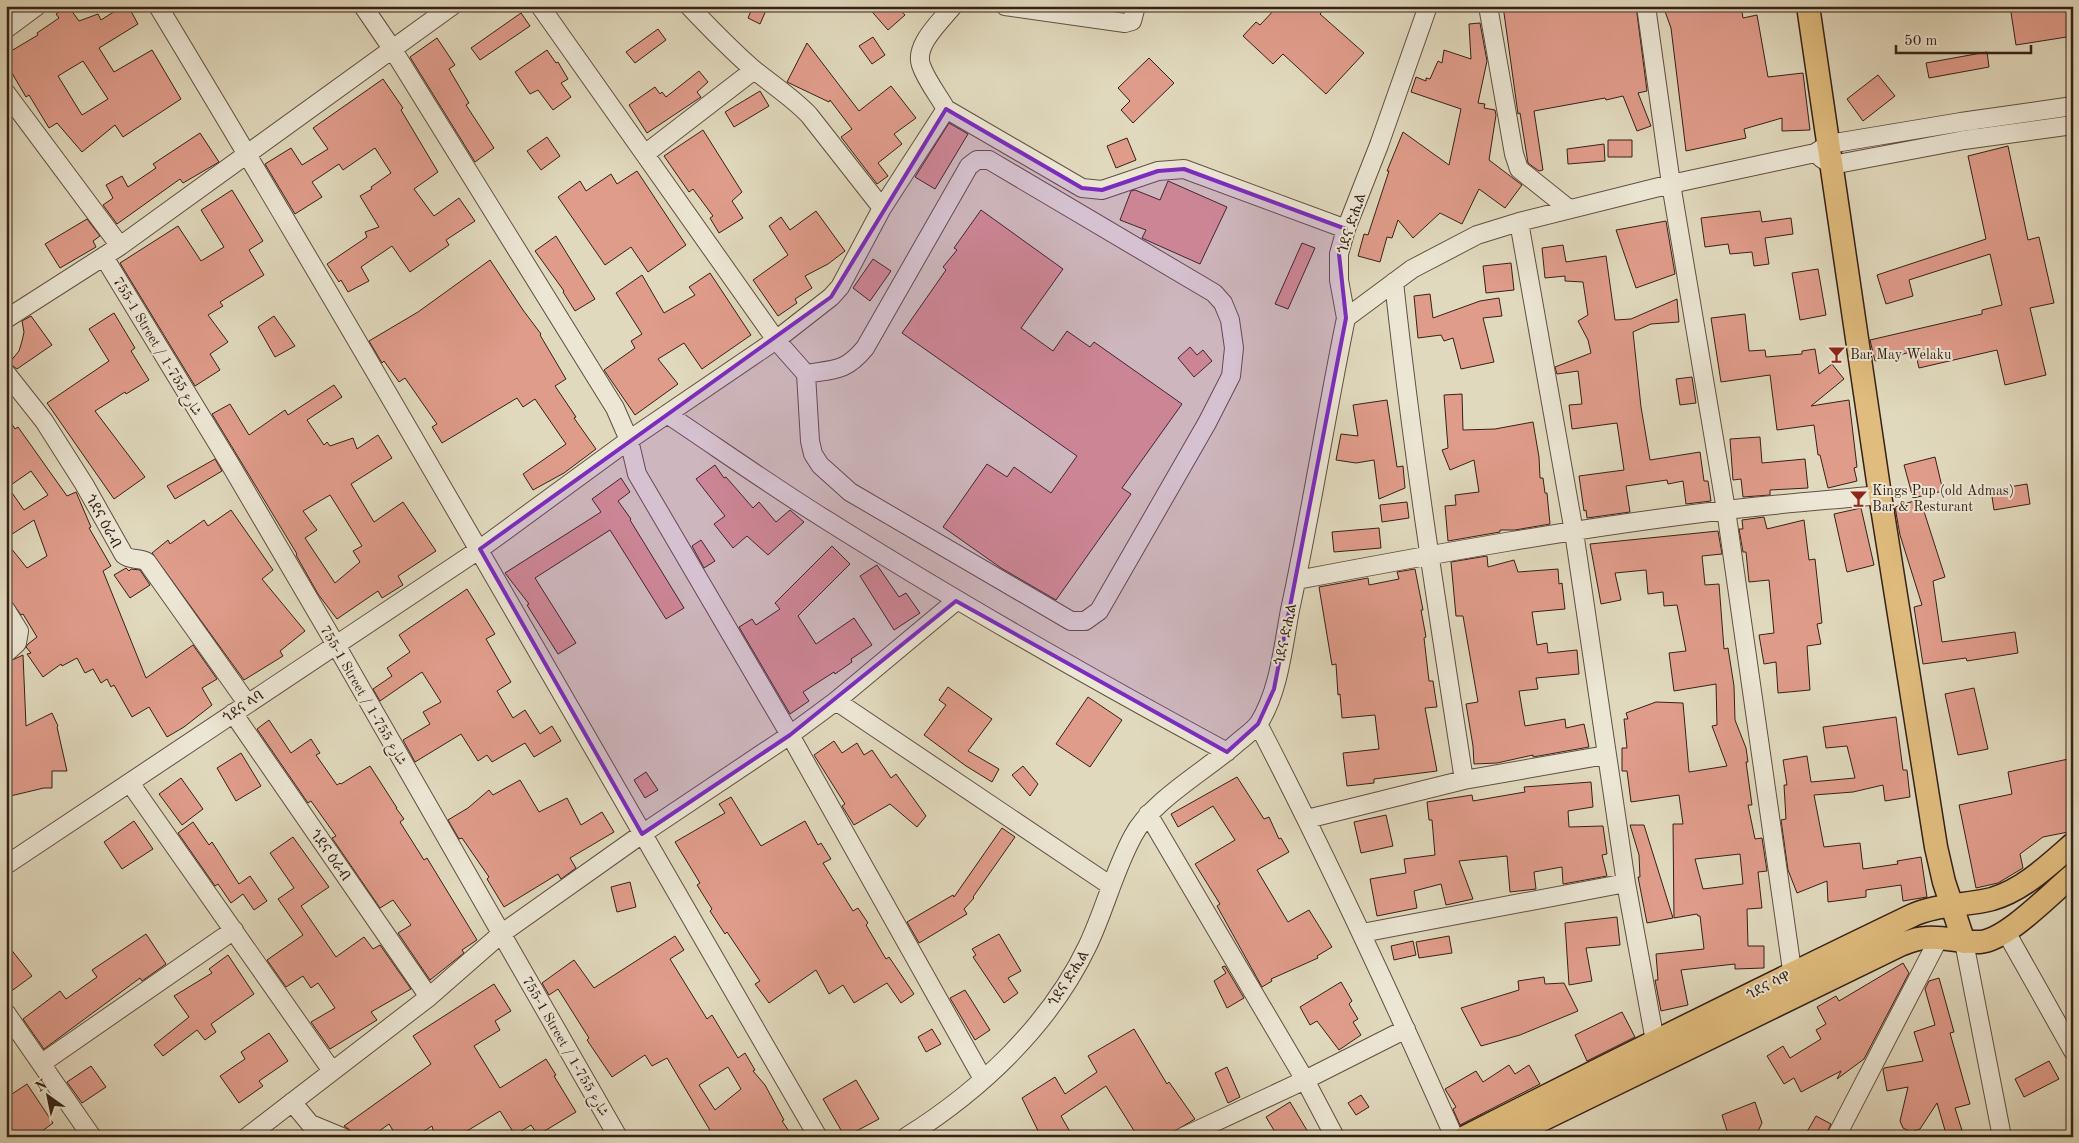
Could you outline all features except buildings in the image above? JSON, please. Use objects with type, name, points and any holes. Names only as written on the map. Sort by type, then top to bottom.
[{"type":"main road","points":[[1808,6],[1825,154],[1936,847],[1944,882],[1964,942]]},
{"type":"main road","name":"ጎደና ሳዋ","points":[[1465,1137],[1792,973],[1921,912],[1980,901],[2010,892],[2051,863],[2073,844]]},
{"type":"main road","name":"ጎደና ሳዋ","points":[[1507,1137],[1900,945],[1926,938],[1964,942],[1993,940],[2006,932],[2073,875]]},
{"type":"street","points":[[6,29],[37,6]]},
{"type":"street","points":[[158,6],[248,154],[480,549],[642,834],[818,1137]]},
{"type":"street","points":[[363,6],[393,50],[615,408],[629,440],[637,474],[790,735],[983,1079]]},
{"type":"street","points":[[6,319],[120,246],[452,6]]},
{"type":"street","points":[[540,6],[776,340],[806,374],[810,440],[813,454],[820,465],[850,492],[1071,622],[1085,621],[1099,611],[1207,424],[1231,376],[1234,348],[1230,320],[1223,303],[1214,293],[989,160],[977,160],[969,166],[865,348],[856,359],[844,368],[806,374]]},
{"type":"street","points":[[689,6],[754,70],[796,102],[809,115],[882,208]]},
{"type":"street","points":[[953,6],[927,39],[920,54],[922,69],[946,109],[1082,188],[1102,190],[1158,171],[1184,169],[1346,229]]},
{"type":"street","points":[[1004,6],[1125,23],[1132,21],[1136,6]]},
{"type":"street","name":"ጎደና ድሒል","points":[[906,1137],[931,1121],[983,1079],[1033,1031],[1071,979],[1089,943],[1134,834],[1148,814],[1227,752],[1258,724],[1274,689],[1346,318],[1339,280],[1339,254],[1346,229],[1379,145],[1428,6]]},
{"type":"street","points":[[1488,6],[1514,154],[1519,168],[1569,209]]},
{"type":"street","points":[[1646,6],[1671,184],[1726,510],[1792,973],[1797,996]]},
{"type":"street","points":[[645,154],[754,70]]},
{"type":"street","points":[[6,94],[120,246]]},
{"type":"street","points":[[1346,318],[1412,269],[1477,235],[1519,222],[1671,184],[1825,154],[1961,122],[2073,106]]},
{"type":"street","name":"ጎደና ላባ","points":[[6,865],[480,549],[629,440],[776,340],[836,293],[882,208],[946,109]]},
{"type":"street","points":[[1825,154],[1964,140],[2073,125]]},
{"type":"street","points":[[1519,222],[1574,532],[1626,883],[1660,1063]]},
{"type":"street","name":"755-1 Street / شارع 755-1","points":[[104,257],[235,473],[336,645],[618,1137]]},
{"type":"street","points":[[1394,282],[1428,555],[1464,780]]},
{"type":"street","name":"ጎደና ዕራብ","points":[[6,373],[44,421],[84,484],[124,555],[147,562],[429,997]]},
{"type":"street","points":[[667,414],[826,520],[956,600],[1154,713],[1227,752]]},
{"type":"street","points":[[1296,580],[1428,555],[1574,532],[1726,510],[1880,495]]},
{"type":"street","points":[[247,1137],[429,997],[501,934],[642,834],[790,735],[836,701],[956,600]]},
{"type":"street","points":[[6,610],[19,631],[17,643],[6,653]]},
{"type":"street","points":[[836,701],[1111,886]]},
{"type":"street","points":[[1258,724],[1307,818],[1362,933],[1454,1137]]},
{"type":"street","points":[[1307,818],[1464,780],[1606,755]]},
{"type":"street","points":[[130,783],[332,1071]]},
{"type":"street","points":[[1148,814],[1305,1080],[1335,1137]]},
{"type":"street","points":[[1362,933],[1626,883]]},
{"type":"street","points":[[42,1063],[234,930]]},
{"type":"street","points":[[2006,932],[2073,1051]]},
{"type":"street","points":[[1836,1137],[1939,938]]},
{"type":"street","points":[[1964,942],[2002,1137]]},
{"type":"street","points":[[6,1012],[92,1137]]},
{"type":"street","points":[[1184,1137],[1305,1080],[1406,1029]]},
{"type":"street","points":[[292,1102],[317,1131],[342,1137]]},
{"type":"highlighted area","points":[[946,109],[1082,188],[1102,190],[1158,171],[1184,169],[1346,229],[1339,254],[1346,318],[1274,689],[1258,724],[1227,752],[956,601],[790,735],[642,834],[480,549],[831,297]]},
{"type":"place","name":"Bar May Welaku","points":[[1836,354]]},
{"type":"place","name":"Kings Pup (old Admas) Bar & Resturant","points":[[1858,498]]}]
